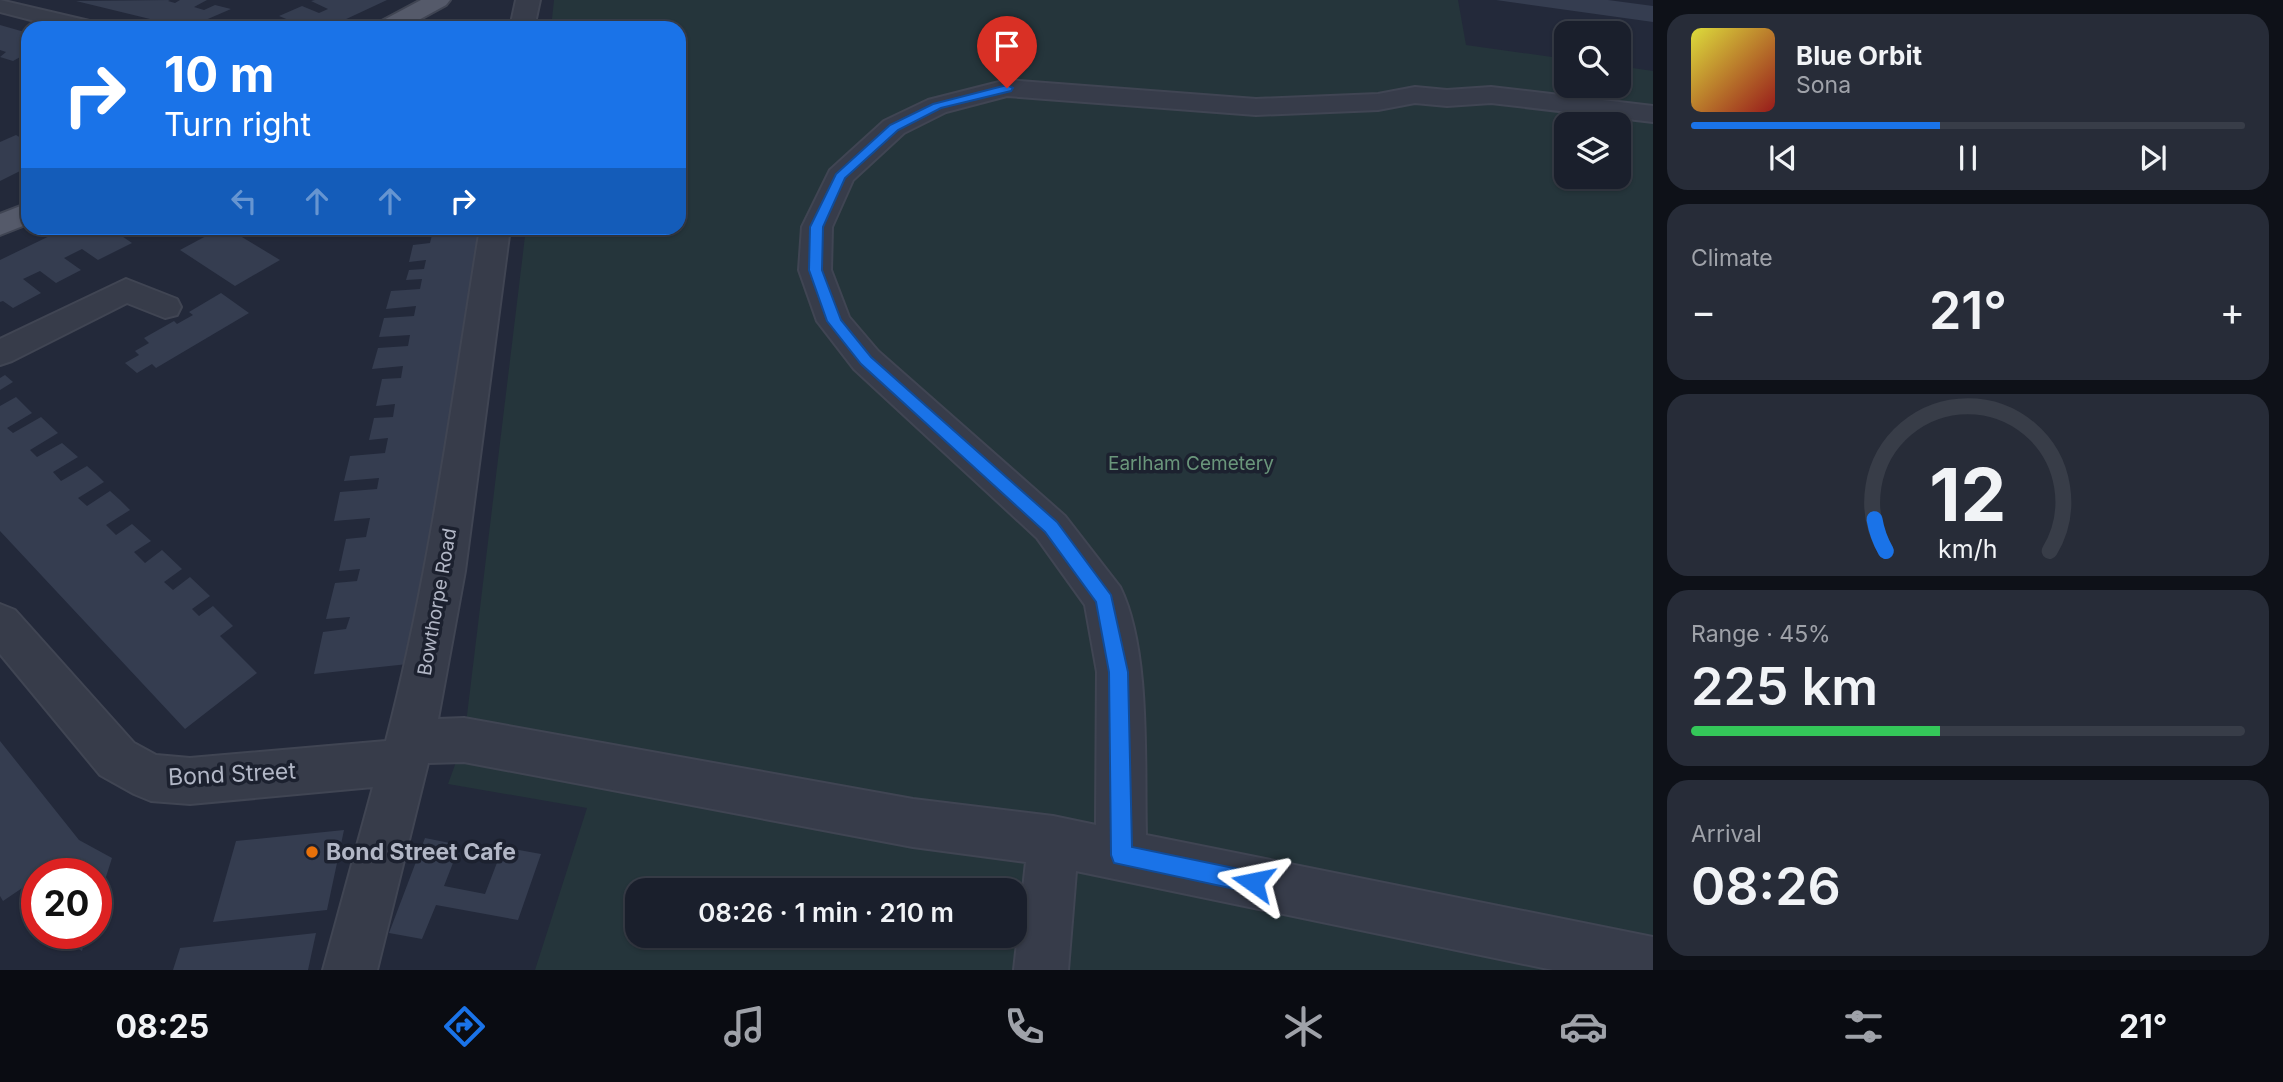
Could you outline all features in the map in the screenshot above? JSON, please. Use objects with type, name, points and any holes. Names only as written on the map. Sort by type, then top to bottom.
[{"type":"main road","points":[[399,21],[438,0]]},
{"type":"main road","points":[[0,226],[21,216]]},
{"type":"street","points":[[524,21],[528,0]]},
{"type":"street","points":[[0,5],[63,21]]},
{"type":"street","points":[[1121,855],[1119,672],[1105,600],[1051,527],[866,360],[834,321],[815,270],[817,227],[840,176],[894,127],[937,106],[1007,88],[1256,107],[1378,102],[1415,95],[1447,98],[1490,94],[1653,114]]},
{"type":"street","name":"Bowthorpe Road","points":[[350,970],[367,895],[407,751],[436,621],[494,235]]},
{"type":"street","points":[[0,353],[126,290],[165,307]]},
{"type":"street","name":"Bond Street","points":[[0,623],[117,759],[151,778],[190,781],[407,751],[464,740],[913,823],[1054,841],[1653,964]]},
{"type":"street","points":[[1041,970],[1054,841]]},
{"type":"green space","name":"Earlham Cemetery","points":[[554,0],[1458,0],[1466,45],[1554,57],[1554,98],[1631,98],[1631,68],[1653,71],[1653,970],[535,970],[587,808],[448,784],[464,740],[525,235],[686,235],[686,21],[552,21]]},
{"type":"building","points":[[170,0],[168,1],[175,3],[180,0],[207,0],[194,7],[204,10],[215,5],[231,9],[203,21],[158,21],[76,1]]},
{"type":"building","points":[[387,0],[342,21],[291,21],[279,16],[302,6],[319,13],[328,9],[311,1]]},
{"type":"building","points":[[1496,0],[1608,0],[1653,6],[1653,22]]},
{"type":"building","points":[[0,25],[21,31],[21,57],[13,61],[0,57],[6,52],[0,50]]},
{"type":"building","points":[[16,135],[21,138],[21,170],[0,181],[0,142]]},
{"type":"building","points":[[52,235],[120,235],[132,243],[98,260],[82,249],[64,258],[81,270],[56,283],[40,271],[23,279],[41,293],[13,308],[3,301],[0,302],[0,260]]},
{"type":"building","points":[[208,235],[239,235],[280,260],[235,286],[180,250]]},
{"type":"building","points":[[432,235],[480,235],[408,664],[314,674],[323,632],[346,629],[350,617],[326,619],[335,583],[357,581],[360,569],[339,571],[346,539],[366,537],[370,518],[334,521],[340,492],[377,489],[379,478],[344,481],[350,456],[385,453],[388,438],[369,440],[374,418],[393,417],[395,404],[376,406],[382,379],[401,378],[403,366],[372,369],[378,348],[408,346],[410,335],[379,337],[384,318],[414,316],[416,306],[386,309],[391,291],[420,289],[422,279],[406,280],[409,270],[424,269],[426,260],[409,262],[413,245],[430,243]]},
{"type":"building","points":[[221,293],[249,313],[156,368],[152,364],[137,373],[125,363],[139,355],[135,351],[149,343],[144,338],[174,321],[177,324],[193,315],[189,312]]},
{"type":"building","points":[[5,375],[13,382],[0,390],[0,378]]},
{"type":"building","points":[[16,397],[32,413],[7,428],[13,433],[41,417],[58,433],[30,450],[37,457],[62,443],[78,457],[53,472],[61,481],[87,466],[96,474],[104,482],[78,498],[87,506],[110,491],[120,500],[130,510],[106,525],[116,535],[132,524],[151,541],[134,552],[145,563],[162,550],[182,569],[164,582],[173,590],[190,577],[210,596],[192,609],[199,616],[213,606],[233,626],[220,636],[257,673],[185,729],[0,531],[0,406]]},
{"type":"building","points":[[0,741],[79,840],[112,858],[21,858],[21,889],[3,901],[0,896]]},
{"type":"building","points":[[344,830],[327,910],[213,922],[236,841]]},
{"type":"building","points":[[425,838],[460,845],[444,886],[485,894],[503,847],[541,854],[518,920],[436,905],[422,939],[389,933]]},
{"type":"building","points":[[316,933],[308,970],[173,970],[180,948]]},
{"type":"place","name":"Bond Street Cafe","points":[[312,852]]},
{"type":"route","points":[[1007,88],[937,106],[894,127],[840,176],[817,227],[815,270],[834,321],[866,360],[1051,527],[1105,600],[1119,672],[1121,855],[1253,882]]}]
